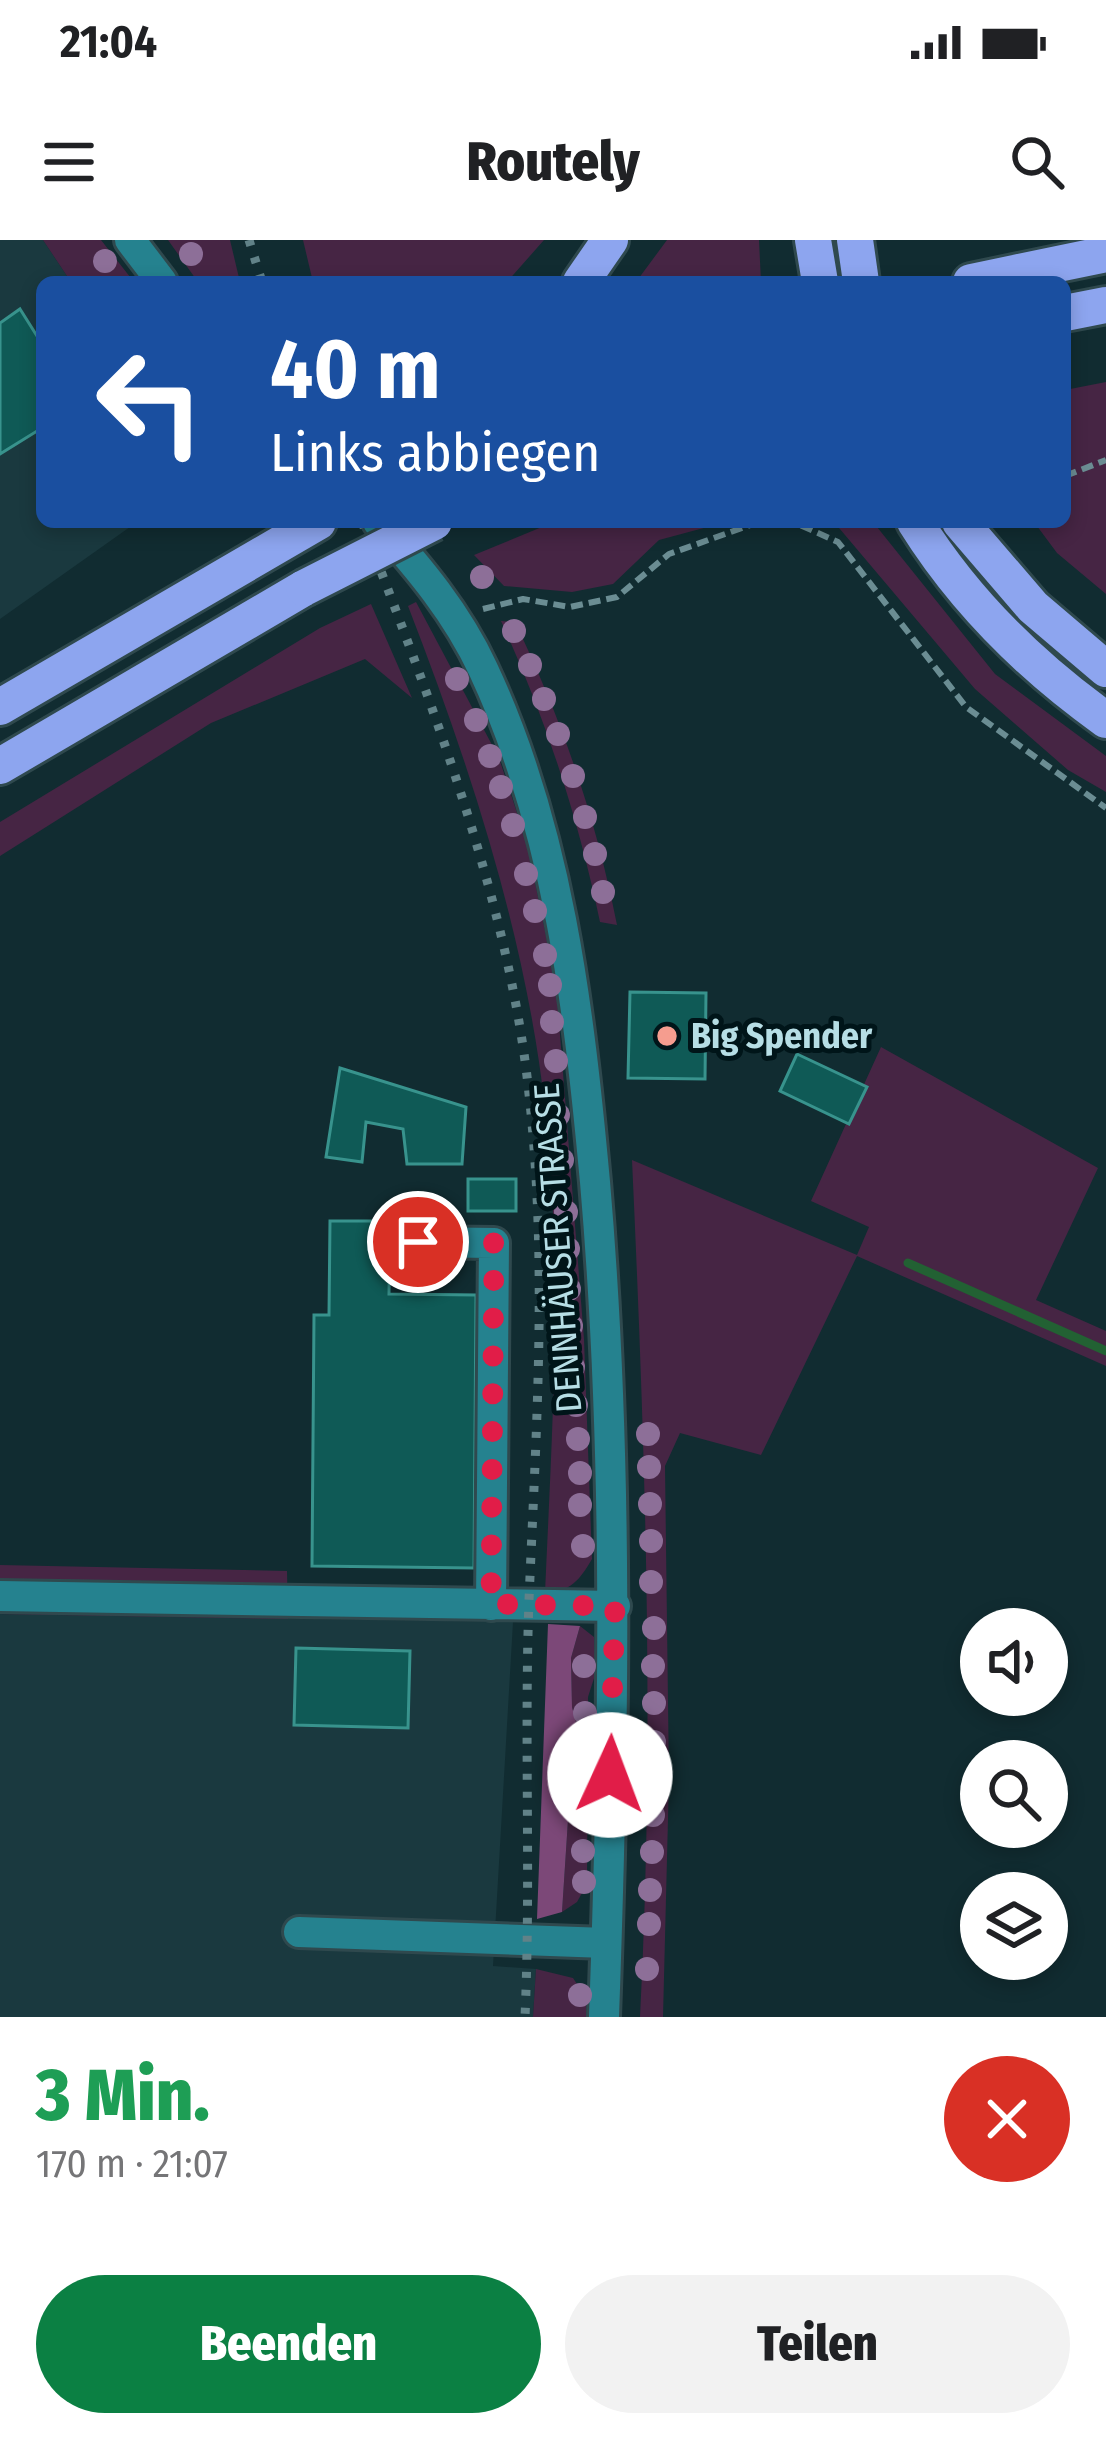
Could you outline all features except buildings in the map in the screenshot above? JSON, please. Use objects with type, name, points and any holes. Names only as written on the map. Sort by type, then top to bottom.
[{"type":"highway","points":[[584,276],[610,240]]},
{"type":"highway","points":[[813,240],[819,276]]},
{"type":"highway","points":[[855,240],[860,276]]},
{"type":"highway","points":[[1000,276],[1106,254]]},
{"type":"highway","points":[[1071,312],[1106,305]]},
{"type":"highway","points":[[0,766],[304,588],[422,528]]},
{"type":"highway","points":[[918,528],[969,598],[1018,650],[1106,719]]},
{"type":"highway","points":[[965,528],[1033,608],[1106,669]]},
{"type":"highway","points":[[0,707],[290,532]]},
{"type":"street","points":[[130,240],[157,276]]},
{"type":"street","name":"DENNHÄUSER STRASSE","points":[[383,528],[456,620],[484,671],[544,838],[573,980],[608,1335],[615,1606],[604,2017]]},
{"type":"street","points":[[418,1242],[494,1243],[491,1604]]},
{"type":"street","points":[[0,1596],[615,1606]]},
{"type":"street","points":[[299,1932],[606,1943]]},
{"type":"path","points":[[1071,474],[1106,460]]},
{"type":"path","points":[[456,620],[523,598],[570,607],[617,597],[669,554],[742,528]]},
{"type":"path","points":[[808,528],[838,542],[966,707],[1062,782],[1106,808]]},
{"type":"shaded area","points":[[0,240],[43,240],[67,276],[36,276],[36,528],[129,528],[0,619]]},
{"type":"shaded area","points":[[43,240],[101,240],[129,276],[67,276]]},
{"type":"shaded area","points":[[168,240],[230,240],[239,276],[194,276]]},
{"type":"shaded area","points":[[303,240],[544,240],[512,276],[312,276]]},
{"type":"shaded area","points":[[667,240],[759,240],[761,276],[640,276]]},
{"type":"shaded area","points":[[1106,382],[1106,594],[1057,553],[1038,528],[1071,528],[1071,389]]},
{"type":"shaded area","points":[[539,528],[704,528],[659,540],[613,584],[572,592],[504,586],[474,555]]},
{"type":"shaded area","points":[[839,528],[878,528],[995,674],[1106,756],[1106,792],[1068,770],[975,689]]},
{"type":"shaded area","points":[[416,602],[499,758],[527,843],[556,984],[584,1339],[592,1559],[573,1584],[554,1592],[545,1593],[554,1229],[545,1108],[510,916],[453,728],[408,606]]},
{"type":"shaded area","points":[[371,604],[412,698],[365,659],[211,723],[0,856],[0,822],[320,628]]},
{"type":"shaded area","points":[[501,621],[515,622],[548,696],[588,808],[617,925],[600,922],[559,769]]},
{"type":"shaded area","points":[[881,1047],[1098,1168],[1036,1300],[1106,1331],[1106,1366],[857,1256],[761,1455],[680,1433],[665,1466],[669,1779],[663,2017],[640,2017],[647,1588],[632,1160],[857,1255],[869,1227],[811,1201]]},
{"type":"shaded area","points":[[0,1565],[287,1571],[288,1619],[0,1614]]},
{"type":"shaded area","points":[[0,1614],[513,1622],[493,1966],[536,1969],[533,2017],[0,2017]]},
{"type":"shaded area","points":[[548,1624],[580,1626],[571,1658],[572,1707],[583,1750],[571,1774],[562,1912],[537,1919]]},
{"type":"shaded area","points":[[580,1626],[594,1637],[596,1672],[588,1697],[587,1884],[577,1902],[562,1912],[571,1774],[582,1749],[572,1707],[571,1658]]},
{"type":"shaded area","points":[[536,1969],[573,1978],[587,1999],[586,2017],[533,2017]]},
{"type":"waterway","points":[[908,1263],[1106,1351]]},
{"type":"railway","points":[[249,240],[260,276]]},
{"type":"railway","points":[[364,528],[440,731],[486,875],[519,1021],[529,1094],[539,1284],[528,1652],[525,2017]]},
{"type":"place","name":"Big Spender","points":[[667,1036]]},
{"type":"route","points":[[418,1242],[494,1243],[491,1604],[615,1606],[610,1775]]}]
